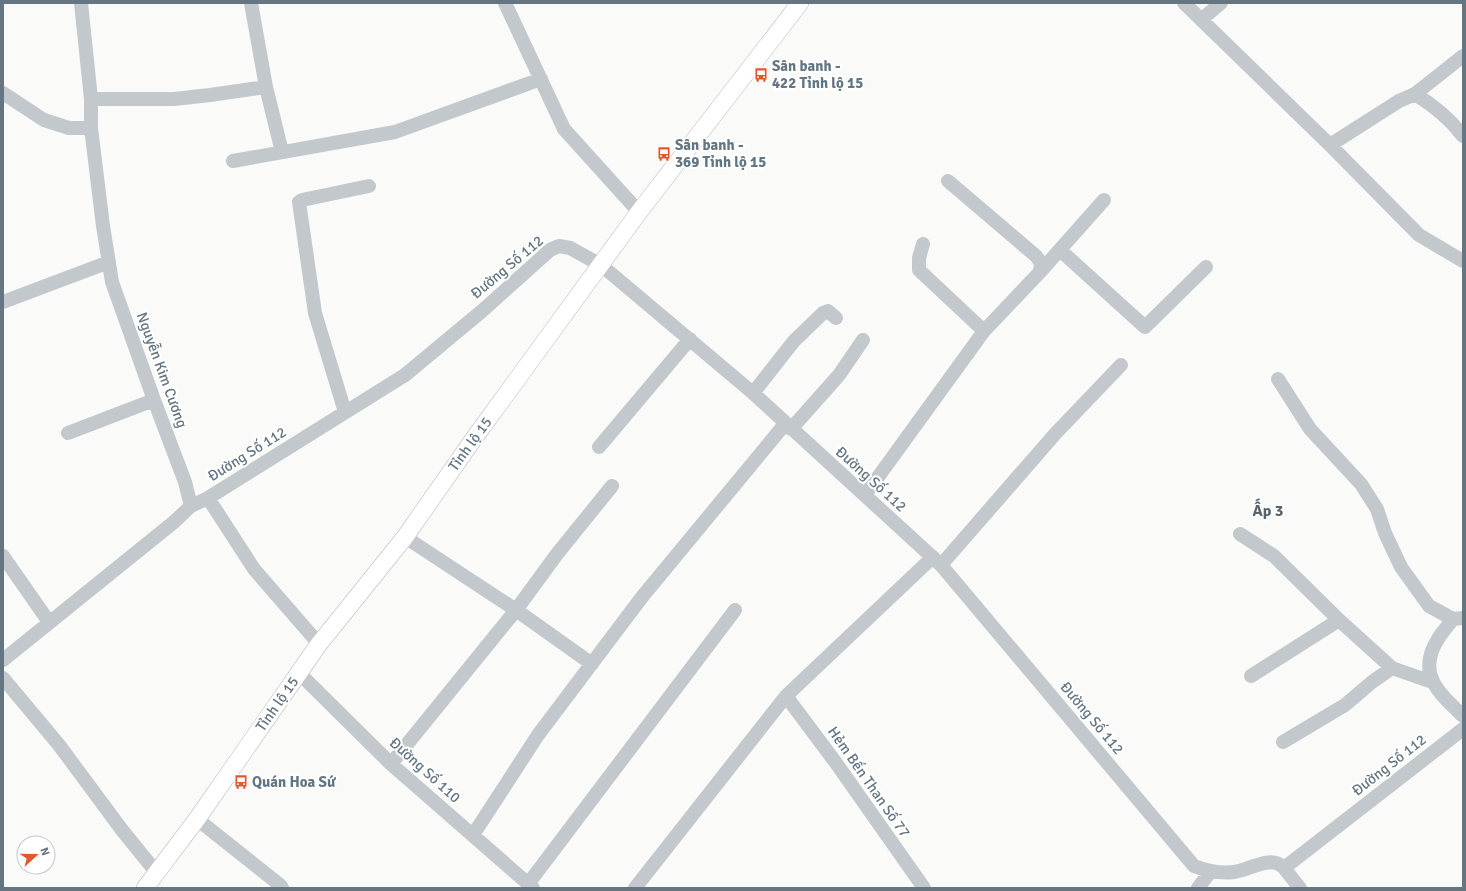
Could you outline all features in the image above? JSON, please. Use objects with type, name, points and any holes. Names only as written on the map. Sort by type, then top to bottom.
[{"type":"main road","name":"Tỉnh lộ 15","points":[[145,888],[197,819],[319,644],[405,536],[475,437],[602,265],[639,212],[800,3]]},
{"type":"street","name":"Nguyễn Kim Cương","points":[[81,3],[91,100],[91,128],[103,226],[112,282],[185,482],[191,506]]},
{"type":"street","points":[[251,3],[266,87],[282,152]]},
{"type":"street","points":[[505,3],[564,129],[639,212]]},
{"type":"street","points":[[1184,3],[1330,144],[1419,235],[1463,261]]},
{"type":"street","points":[[1202,19],[1221,3]]},
{"type":"street","points":[[1330,144],[1399,101],[1415,94],[1463,56]]},
{"type":"street","points":[[233,161],[395,132],[541,79]]},
{"type":"street","points":[[91,100],[174,98],[210,95],[266,87]]},
{"type":"street","points":[[3,93],[44,120],[69,128],[91,128]]},
{"type":"street","points":[[1415,94],[1452,123],[1463,136]]},
{"type":"street","points":[[948,181],[1036,256],[1041,263],[1040,272]]},
{"type":"street","points":[[345,412],[314,313],[299,202],[302,200],[369,186]]},
{"type":"street","points":[[865,495],[984,331],[1040,272],[1104,200]]},
{"type":"street","points":[[923,244],[919,258],[919,270],[984,331]]},
{"type":"street","name":"Đường Số 112","points":[[191,506],[208,498],[405,375],[482,311],[550,250],[559,246],[570,248],[602,265],[753,393],[788,427],[937,561],[1194,866],[1210,872],[1235,872],[1269,862],[1281,864],[1284,868],[1463,729]]},
{"type":"street","points":[[1060,250],[1145,327],[1206,267]]},
{"type":"street","points":[[3,302],[109,262]]},
{"type":"street","points":[[753,393],[794,341],[822,313],[828,311],[836,318]]},
{"type":"street","points":[[599,447],[690,340]]},
{"type":"street","points":[[473,835],[538,735],[642,597],[788,427],[839,375],[863,340]]},
{"type":"street","points":[[635,888],[786,696],[937,561],[1121,365]]},
{"type":"street","points":[[1278,379],[1310,429],[1361,484],[1377,509],[1385,533],[1401,567],[1429,606],[1458,618],[1438,639],[1430,654],[1429,666],[1432,682],[1441,695],[1463,716]]},
{"type":"street","points":[[68,433],[154,400]]},
{"type":"street","points":[[391,764],[516,610],[557,554],[612,486]]},
{"type":"street","points":[[208,498],[254,569],[319,644]]},
{"type":"street","points":[[3,660],[174,522],[191,506]]},
{"type":"street","points":[[1240,534],[1274,556],[1339,620],[1392,668],[1432,682]]},
{"type":"street","points":[[405,536],[516,610],[592,664]]},
{"type":"street","points":[[3,556],[49,622]]},
{"type":"street","points":[[530,886],[735,610]]},
{"type":"street","points":[[1251,676],[1339,620]]},
{"type":"street","points":[[1283,742],[1345,705],[1372,682],[1392,668]]},
{"type":"street","name":"Đường Số 110","points":[[299,673],[391,764],[530,886]]},
{"type":"street","points":[[3,678],[60,745],[122,830],[156,872]]},
{"type":"street","name":"Hẻm Bến Than Số 77","points":[[786,696],[836,763],[924,888]]},
{"type":"street","points":[[197,819],[282,888]]},
{"type":"street","points":[[1284,868],[1300,888]]},
{"type":"street","points":[[1201,887],[1210,872]]},
{"type":"place","name":"Sân banh - 422 Tỉnh lộ 15","points":[[761,75]]},
{"type":"place","name":"Sân banh - 369 Tỉnh lộ 15","points":[[664,154]]},
{"type":"place","name":"Quán Hoa Sứ","points":[[241,782]]},
{"type":"district","name":"Ấp 3","points":[[1268,511]]}]
